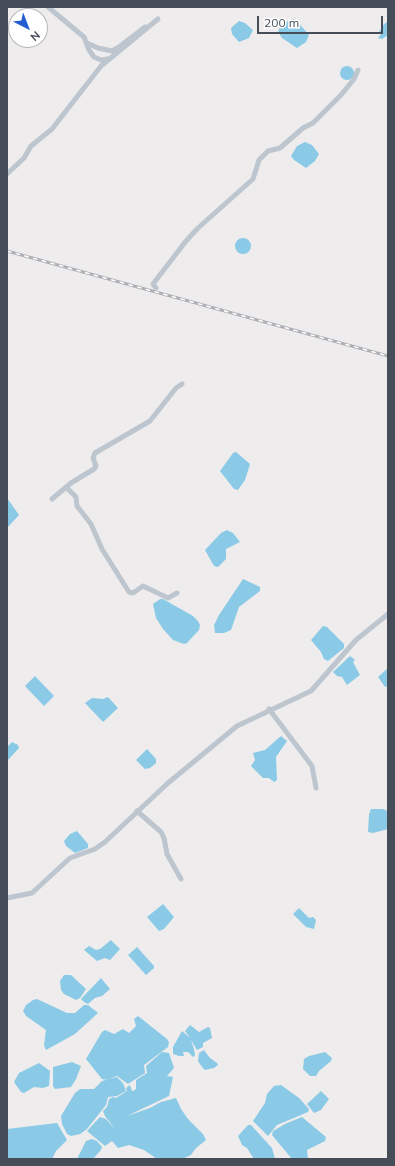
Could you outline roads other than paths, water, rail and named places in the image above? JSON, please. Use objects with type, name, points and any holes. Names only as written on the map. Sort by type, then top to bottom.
[{"type":"street","points":[[48,7],[84,37],[89,50],[94,57],[101,60],[109,59]]},
{"type":"street","points":[[7,174],[24,158],[31,146],[52,129],[101,66],[158,19]]},
{"type":"street","points":[[87,43],[98,48],[112,51],[140,30],[153,23]]},
{"type":"street","points":[[156,288],[153,284],[186,241],[198,228],[254,179],[259,160],[268,152],[280,148],[303,128],[312,123],[341,95],[354,79],[358,70]]},
{"type":"street","points":[[52,499],[67,488],[71,483],[94,469],[96,466],[93,458],[95,453],[150,421],[176,388],[182,384]]},
{"type":"street","points":[[67,488],[76,497],[76,506],[91,524],[102,549],[129,592],[133,593],[143,586],[168,598],[177,593]]},
{"type":"street","points":[[7,898],[32,893],[70,858],[95,849],[105,842],[137,811],[213,744],[238,726],[269,709],[311,691],[356,640],[388,614]]},
{"type":"street","points":[[269,709],[312,766],[316,788]]},
{"type":"street","points":[[137,811],[161,832],[166,854],[181,879]]},
{"type":"water","points":[[292,19],[296,20],[309,35],[306,42],[297,48],[282,38],[278,32],[281,25]]},
{"type":"water","points":[[239,21],[245,23],[253,30],[249,38],[239,42],[232,34],[231,28]]},
{"type":"water","points":[[388,21],[388,35],[382,39],[378,38],[381,34],[379,31]]},
{"type":"water","points":[[347,66],[352,68],[354,73],[352,78],[347,80],[342,78],[340,73],[342,68]]},
{"type":"water","points":[[305,142],[312,145],[319,154],[315,161],[306,168],[294,160],[291,156],[297,146]]},
{"type":"water","points":[[243,238],[250,243],[251,246],[246,253],[243,254],[236,249],[235,246],[240,239]]},
{"type":"water","points":[[236,452],[250,464],[245,480],[238,490],[234,489],[220,471],[233,453]]},
{"type":"water","points":[[7,498],[19,515],[7,528]]},
{"type":"water","points":[[227,530],[233,533],[240,542],[226,549],[226,559],[218,567],[214,566],[205,550],[221,533]]},
{"type":"water","points":[[243,579],[260,587],[260,591],[239,607],[231,630],[224,633],[215,633],[214,625],[219,615]]},
{"type":"water","points":[[160,599],[163,599],[193,616],[198,621],[200,625],[199,630],[187,643],[184,644],[173,640],[156,618],[153,604]]},
{"type":"water","points":[[323,626],[327,627],[344,644],[344,648],[328,661],[324,659],[321,652],[311,640]]},
{"type":"water","points":[[350,656],[355,660],[353,662],[360,675],[347,685],[342,677],[337,676],[333,672]]},
{"type":"water","points":[[388,668],[388,686],[385,687],[378,677]]},
{"type":"water","points":[[35,676],[54,696],[44,706],[25,686]]},
{"type":"water","points":[[108,697],[118,708],[103,722],[85,703],[92,698],[103,699]]},
{"type":"water","points":[[281,736],[287,741],[276,757],[277,780],[274,782],[269,778],[263,778],[251,766],[255,760],[253,753],[265,750]]},
{"type":"water","points":[[12,742],[18,745],[19,748],[7,761],[7,747]]},
{"type":"water","points":[[147,749],[156,759],[156,763],[150,768],[145,769],[136,760]]},
{"type":"water","points":[[371,809],[383,809],[388,811],[388,829],[373,833],[368,832],[369,814]]},
{"type":"water","points":[[77,831],[88,844],[88,848],[75,853],[66,846],[64,841],[70,834]]},
{"type":"water","points":[[163,904],[174,917],[164,929],[159,931],[147,917]]},
{"type":"water","points":[[299,908],[309,918],[313,917],[316,920],[314,929],[306,927],[293,914]]},
{"type":"water","points":[[111,940],[120,949],[110,960],[105,958],[97,961],[84,950],[89,946],[96,950],[100,949]]},
{"type":"water","points":[[137,947],[154,966],[154,968],[146,975],[128,955]]},
{"type":"water","points":[[64,975],[71,975],[86,989],[80,998],[76,1000],[64,994],[61,990],[60,981]]},
{"type":"water","points":[[101,978],[110,989],[102,996],[95,998],[88,1004],[84,1002],[81,999]]},
{"type":"water","points":[[37,999],[67,1013],[75,1013],[84,1005],[88,1005],[98,1013],[75,1034],[46,1050],[44,1045],[46,1030],[26,1016],[23,1011],[26,1005]]},
{"type":"water","points":[[138,1016],[167,1039],[169,1042],[168,1047],[144,1065],[145,1073],[128,1084],[117,1076],[107,1080],[102,1079],[86,1059],[102,1032],[105,1030],[114,1034],[123,1029],[129,1033],[136,1026],[134,1019]]},
{"type":"water","points":[[190,1025],[199,1032],[208,1027],[210,1028],[212,1038],[203,1043],[203,1047],[197,1050],[191,1040],[195,1056],[193,1057],[188,1052],[183,1052],[184,1056],[173,1054],[173,1047],[182,1031],[190,1038],[185,1031]]},
{"type":"water","points":[[204,1050],[210,1058],[217,1063],[218,1065],[214,1068],[205,1070],[198,1061],[199,1053]]},
{"type":"water","points":[[162,1052],[169,1053],[174,1068],[167,1076],[173,1077],[169,1096],[127,1116],[150,1108],[161,1102],[176,1098],[188,1119],[203,1134],[206,1140],[196,1148],[191,1155],[182,1159],[157,1159],[144,1150],[129,1145],[118,1148],[112,1141],[105,1146],[87,1131],[100,1117],[106,1119],[116,1130],[103,1111],[107,1107],[109,1099],[113,1097],[116,1098],[127,1091],[126,1088],[130,1085],[132,1091],[136,1089],[136,1080],[147,1073],[146,1066]]},
{"type":"water","points":[[325,1052],[332,1058],[331,1061],[319,1071],[316,1076],[310,1076],[303,1069],[304,1059],[309,1056]]},
{"type":"water","points":[[72,1062],[81,1066],[71,1087],[55,1089],[53,1086],[53,1067]]},
{"type":"water","points":[[39,1063],[50,1071],[49,1086],[43,1088],[34,1087],[24,1093],[21,1092],[14,1082],[19,1073]]},
{"type":"water","points":[[117,1077],[123,1083],[126,1091],[117,1096],[108,1097],[106,1105],[87,1129],[80,1134],[71,1136],[67,1134],[62,1124],[61,1116],[75,1093],[80,1089],[94,1089],[102,1081]]},
{"type":"water","points":[[281,1085],[299,1098],[309,1109],[308,1112],[277,1125],[268,1136],[253,1121],[265,1103],[267,1094],[274,1086]]},
{"type":"water","points":[[321,1091],[329,1099],[321,1110],[314,1113],[307,1104]]},
{"type":"water","points":[[302,1117],[326,1137],[325,1141],[307,1150],[308,1159],[292,1159],[272,1135],[273,1131]]},
{"type":"water","points":[[57,1123],[67,1140],[56,1151],[52,1159],[7,1159],[7,1129]]},
{"type":"water","points":[[248,1125],[251,1125],[272,1148],[275,1159],[254,1159],[247,1148],[242,1145],[238,1136]]},
{"type":"water","points":[[92,1139],[97,1141],[102,1147],[101,1150],[93,1159],[77,1159],[86,1141]]},
{"type":"railway","points":[[7,251],[388,356]]}]
